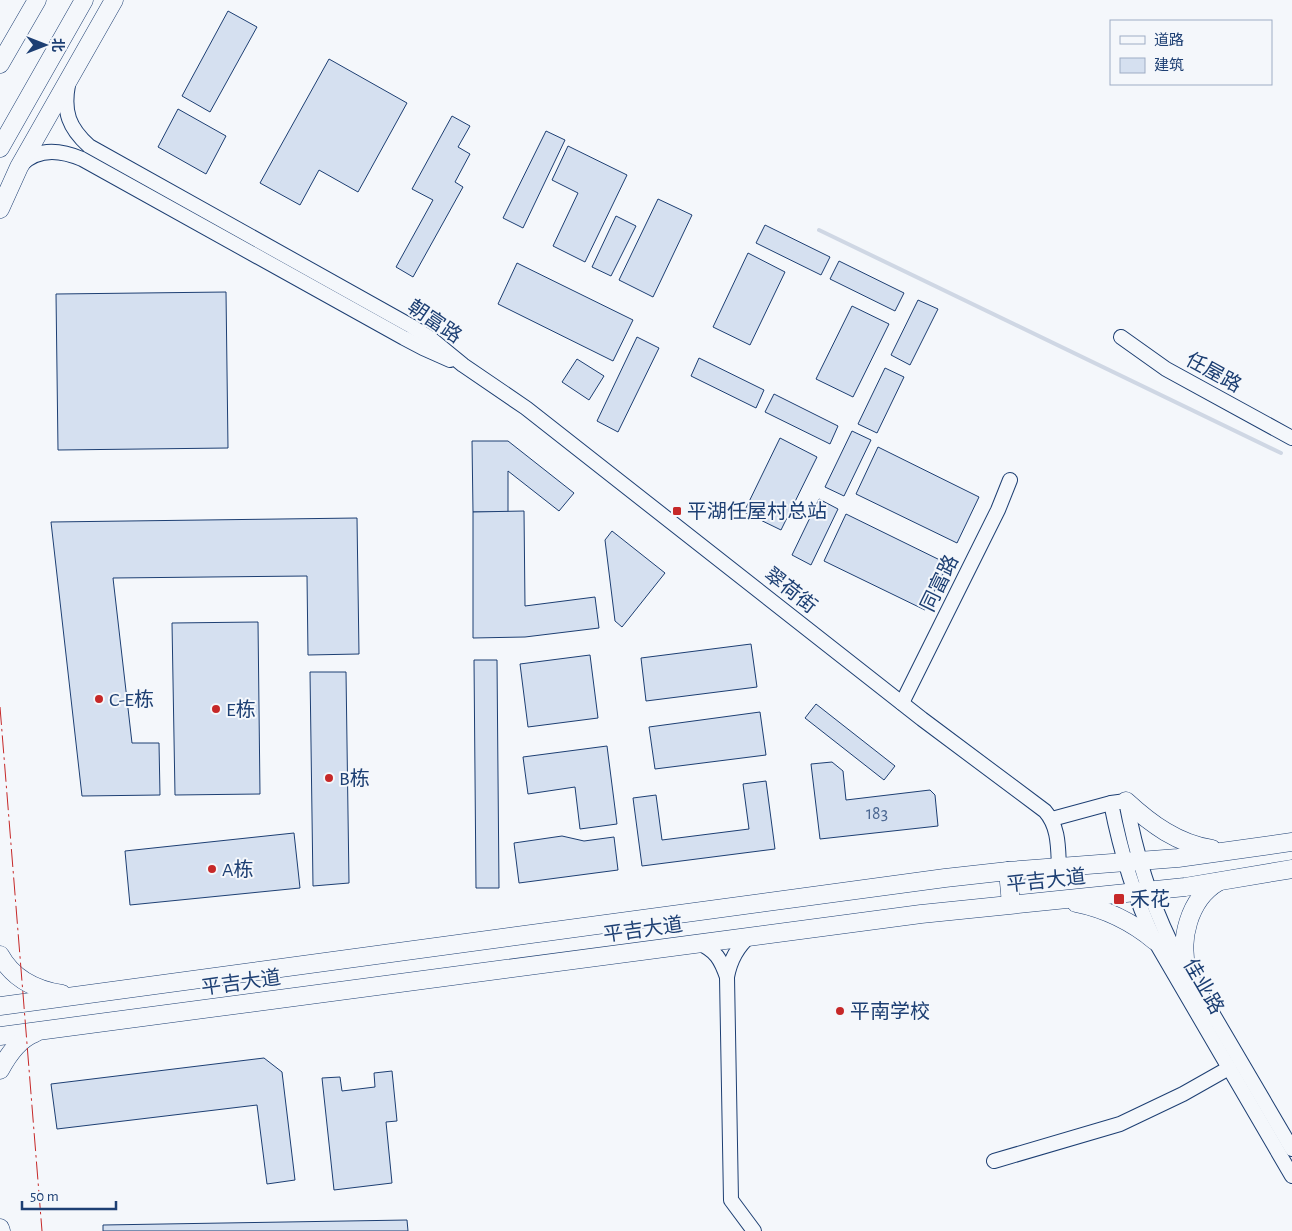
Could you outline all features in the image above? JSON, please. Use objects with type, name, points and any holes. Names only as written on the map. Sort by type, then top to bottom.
[{"type":"main road","points":[[0,64],[37,0]]},
{"type":"main road","points":[[0,148],[84,0]]},
{"type":"main road","points":[[42,74],[104,0]]},
{"type":"main road","points":[[0,209],[20,167],[114,0]]},
{"type":"main road","points":[[1119,802],[1180,840],[1202,847],[1228,851]]},
{"type":"main road","name":"平吉大道","points":[[0,1006],[936,879],[1008,871],[1178,858],[1292,842]]},
{"type":"main road","points":[[1270,845],[1274,872]]},
{"type":"main road","name":"平吉大道","points":[[0,1036],[921,914],[1185,887],[1292,870]]},
{"type":"main road","points":[[1008,871],[1012,904]]},
{"type":"main road","points":[[1188,972],[1184,955],[1191,912],[1202,894],[1218,882]]},
{"type":"main road","points":[[1050,900],[1086,905],[1104,910],[1132,924],[1155,940]]},
{"type":"main road","points":[[0,956],[9,969],[32,986],[48,992],[80,996]]},
{"type":"main road","points":[[0,1070],[21,1041],[40,1031]]},
{"type":"street","name":"朝富路","points":[[69,79],[65,97],[66,113],[75,132],[89,146],[411,326],[430,338],[463,365]]},
{"type":"street","name":"朝富路","points":[[20,167],[26,160],[45,152],[71,154],[404,338],[463,365]]},
{"type":"street","name":"任屋路","points":[[1121,337],[1166,368],[1292,438]]},
{"type":"street","name":"翠荷街","points":[[463,365],[526,408],[902,703],[1046,811],[1052,818]]},
{"type":"street","name":"同富路","points":[[902,703],[998,510],[1010,480]]},
{"type":"street","points":[[1059,867],[1057,833],[1052,818],[1119,802]]},
{"type":"street","name":"佳业路","points":[[1119,802],[1131,828],[1134,861],[1143,891],[1170,941],[1292,1149]]},
{"type":"street","name":"佳业路","points":[[1143,891],[1140,908],[1155,940],[1292,1176]]},
{"type":"street","points":[[750,936],[738,948],[729,967],[727,977],[730,1200],[754,1231]]},
{"type":"street","points":[[698,943],[714,952],[727,977]]},
{"type":"street","points":[[994,1160],[1120,1124],[1183,1094],[1229,1068]]},
{"type":"building","points":[[228,11],[257,27],[210,112],[182,96]]},
{"type":"building","points":[[329,59],[407,103],[358,192],[319,170],[300,205],[260,183]]},
{"type":"building","points":[[178,109],[226,136],[206,174],[158,147]]},
{"type":"building","points":[[452,116],[470,126],[458,147],[470,154],[455,182],[463,187],[413,277],[396,267],[433,200],[412,189]]},
{"type":"building","points":[[546,131],[565,140],[523,228],[503,218]]},
{"type":"building","points":[[568,146],[627,175],[585,262],[553,246],[578,193],[552,180]]},
{"type":"building","points":[[658,199],[692,215],[653,297],[619,280]]},
{"type":"building","points":[[616,216],[636,226],[611,276],[592,267]]},
{"type":"building","points":[[765,225],[830,257],[821,275],[756,243]]},
{"type":"building","points":[[748,253],[785,272],[750,345],[713,327]]},
{"type":"building","points":[[839,261],[904,293],[895,311],[830,279]]},
{"type":"building","points":[[517,263],[633,320],[613,361],[498,304]]},
{"type":"building","points":[[226,292],[228,448],[58,450],[56,294]]},
{"type":"building","points":[[918,300],[938,309],[910,365],[891,355]]},
{"type":"building","points":[[852,306],[889,324],[853,397],[816,379]]},
{"type":"building","points":[[637,337],[659,348],[618,432],[597,421]]},
{"type":"building","points":[[699,358],[764,390],[756,408],[691,376]]},
{"type":"building","points":[[577,359],[604,376],[589,400],[562,382]]},
{"type":"building","points":[[885,368],[904,377],[877,433],[858,424]]},
{"type":"building","points":[[774,394],[838,426],[830,444],[765,412]]},
{"type":"building","points":[[852,431],[871,440],[844,496],[825,487]]},
{"type":"building","points":[[780,438],[817,457],[781,530],[744,512]]},
{"type":"building","points":[[472,441],[508,441],[574,493],[559,511],[508,471],[508,512],[473,512]]},
{"type":"building","points":[[878,447],[979,497],[957,543],[856,494]]},
{"type":"building","points":[[819,499],[838,509],[811,565],[792,555]]},
{"type":"building","points":[[524,511],[525,606],[595,597],[599,628],[525,637],[473,638],[473,512]]},
{"type":"building","points":[[846,514],[948,564],[925,610],[824,561]]},
{"type":"building","name":"C-E栋","points":[[357,518],[359,654],[308,655],[307,576],[113,578],[132,743],[159,743],[160,795],[82,796],[51,522]]},
{"type":"building","points":[[612,531],[665,573],[622,627],[615,621],[605,540]]},
{"type":"building","name":"E栋","points":[[258,622],[260,794],[175,795],[172,623]]},
{"type":"building","points":[[751,644],[757,687],[646,701],[641,658]]},
{"type":"building","points":[[590,655],[598,718],[528,727],[520,664]]},
{"type":"building","points":[[474,660],[497,660],[499,888],[476,888]]},
{"type":"building","name":"B栋","points":[[310,672],[346,672],[349,883],[313,886]]},
{"type":"building","points":[[816,704],[895,766],[884,780],[805,718]]},
{"type":"building","points":[[760,712],[766,755],[655,769],[649,727]]},
{"type":"building","points":[[607,746],[617,824],[580,829],[575,787],[528,794],[523,757]]},
{"type":"building","points":[[832,762],[843,771],[846,800],[930,790],[935,795],[938,826],[820,839],[811,764]]},
{"type":"building","points":[[766,781],[775,849],[642,866],[633,798],[656,795],[662,840],[749,829],[743,784]]},
{"type":"building","name":"A栋","points":[[294,833],[300,888],[130,905],[125,851]]},
{"type":"building","points":[[562,836],[584,841],[614,837],[618,870],[519,883],[514,843]]},
{"type":"building","points":[[264,1058],[282,1072],[295,1180],[267,1184],[257,1105],[57,1129],[51,1084]]},
{"type":"building","points":[[392,1071],[397,1121],[386,1122],[392,1183],[334,1190],[322,1078],[340,1077],[342,1091],[375,1087],[374,1073]]},
{"type":"building","points":[[407,1220],[408,1231],[103,1231],[103,1225]]},
{"type":"waterway","points":[[819,230],[1281,453]]},
{"type":"power","points":[[0,707],[42,1231]]},
{"type":"place","name":"平湖任屋村总站","points":[[677,511]]},
{"type":"place","name":"C-E栋","points":[[99,699]]},
{"type":"place","name":"E栋","points":[[216,709]]},
{"type":"place","name":"B栋","points":[[329,778]]},
{"type":"place","name":"A栋","points":[[212,869]]},
{"type":"place","name":"禾花","points":[[1119,899]]},
{"type":"place","name":"平南学校","points":[[840,1011]]}]
